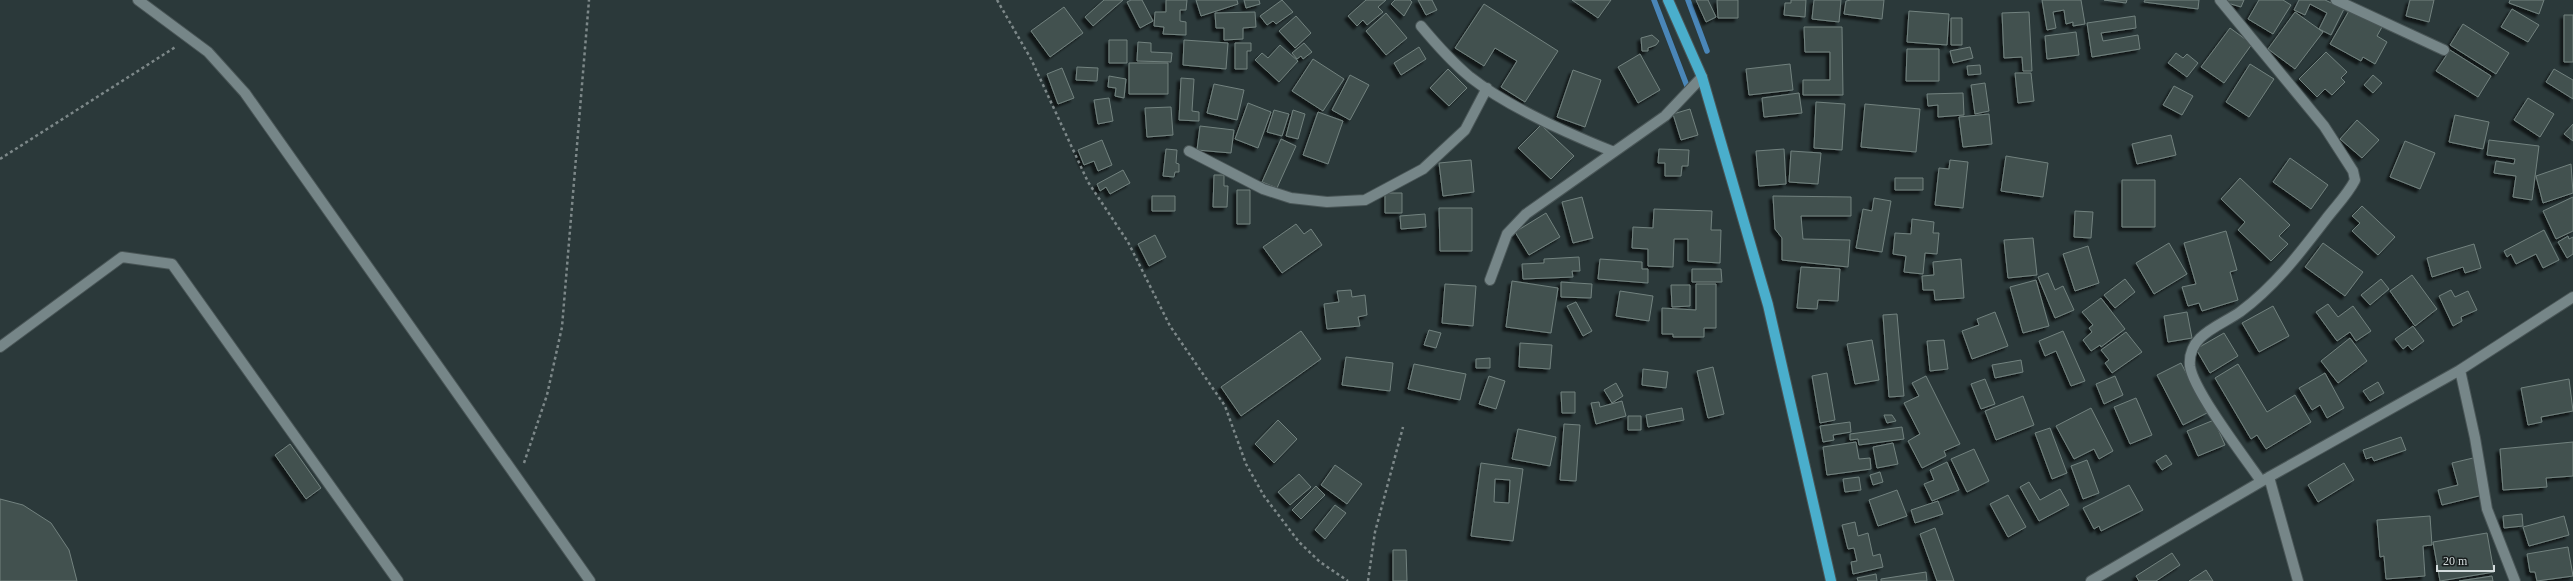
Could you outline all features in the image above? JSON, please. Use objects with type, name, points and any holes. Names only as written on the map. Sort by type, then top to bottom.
[{"type":"main road","points":[[1668,0],[1702,77],[1768,305],[1831,581]]},
{"type":"street","points":[[138,0],[208,52],[245,93],[590,581]]},
{"type":"street","points":[[2220,0],[2324,126],[2353,171],[2355,180],[2274,283],[2238,313],[2208,330],[2193,346],[2190,355],[2190,367],[2199,389],[2265,479],[2298,581]]},
{"type":"street","points":[[2336,0],[2444,50]]},
{"type":"street","points":[[1421,26],[1470,77],[1487,88],[1585,140],[1614,152]]},
{"type":"street","points":[[1490,280],[1507,234],[1526,214],[1583,176],[1665,116],[1702,77]]},
{"type":"street","points":[[1189,152],[1263,189],[1292,198],[1327,202],[1365,200],[1423,169],[1465,130],[1487,88]]},
{"type":"street","points":[[0,347],[122,257],[172,264],[398,581]]},
{"type":"street","points":[[2091,581],[2265,479],[2460,370],[2573,297]]},
{"type":"street","points":[[2460,370],[2475,438],[2487,509],[2515,581]]},
{"type":"path","points":[[518,481],[547,395],[562,327],[590,0]]},
{"type":"path","points":[[997,0],[1030,59],[1088,182],[1128,242],[1170,326],[1225,406],[1246,464],[1264,496],[1299,542],[1320,562],[1348,581]]},
{"type":"path","points":[[0,159],[162,57],[189,37]]},
{"type":"path","points":[[1368,581],[1375,532],[1404,427]]},
{"type":"building","points":[[1104,0],[1123,0],[1093,26],[1085,17]]},
{"type":"building","points":[[1131,0],[1142,0],[1153,21],[1140,28],[1127,2]]},
{"type":"building","points":[[1166,0],[1187,0],[1186,10],[1180,10],[1180,21],[1186,22],[1186,35],[1163,34],[1164,27],[1154,26],[1155,12],[1166,12]]},
{"type":"building","points":[[1196,0],[1237,0],[1238,4],[1201,16]]},
{"type":"building","points":[[1244,0],[1259,0],[1260,4],[1246,8]]},
{"type":"building","points":[[1282,0],[1293,12],[1276,24],[1273,21],[1267,25],[1260,16]]},
{"type":"building","points":[[1366,0],[1386,0],[1378,7],[1383,12],[1367,25],[1363,20],[1357,26],[1348,16]]},
{"type":"building","points":[[1395,0],[1410,0],[1412,2],[1404,16],[1391,4]]},
{"type":"building","points":[[1418,0],[1432,0],[1437,10],[1426,15]]},
{"type":"building","points":[[1572,0],[1611,0],[1598,18]]},
{"type":"building","points":[[1696,0],[1708,0],[1716,17],[1706,22]]},
{"type":"building","points":[[1717,0],[1738,0],[1738,18],[1718,18]]},
{"type":"building","points":[[1791,0],[1806,0],[1805,17],[1784,15],[1785,3],[1791,3]]},
{"type":"building","points":[[1814,0],[1841,0],[1839,22],[1812,19]]},
{"type":"building","points":[[1884,0],[1882,19],[1844,14],[1846,1]]},
{"type":"building","points":[[2042,0],[2081,0],[2085,24],[2073,26],[2073,22],[2066,24],[2064,10],[2053,12],[2056,28],[2047,30]]},
{"type":"building","points":[[2104,0],[2127,0],[2126,3]]},
{"type":"building","points":[[2145,0],[2199,0],[2198,9],[2144,2]]},
{"type":"building","points":[[2225,0],[2244,0],[2241,7],[2224,2]]},
{"type":"building","points":[[2259,0],[2283,0],[2291,5],[2273,34],[2248,19]]},
{"type":"building","points":[[2299,0],[2325,0],[2344,9],[2331,35],[2319,29],[2327,13],[2310,4],[2305,15],[2294,10]]},
{"type":"building","points":[[2410,0],[2434,0],[2429,22],[2406,16]]},
{"type":"building","points":[[2510,0],[2544,0],[2539,14],[2509,3]]},
{"type":"building","points":[[1484,4],[1558,51],[1525,102],[1501,87],[1517,61],[1495,48],[1484,66],[1455,48]]},
{"type":"building","points":[[1064,7],[1083,33],[1050,57],[1031,31]]},
{"type":"building","points":[[2350,9],[2382,27],[2377,36],[2387,42],[2375,64],[2363,57],[2361,61],[2330,44]]},
{"type":"building","points":[[2512,9],[2539,25],[2528,42],[2501,27]]},
{"type":"building","points":[[1909,11],[1949,14],[1947,45],[1907,42]]},
{"type":"building","points":[[1255,12],[1256,27],[1243,28],[1243,39],[1224,40],[1224,28],[1216,28],[1215,13]]},
{"type":"building","points":[[2029,12],[2032,71],[2023,71],[2022,57],[2004,58],[2002,13]]},
{"type":"building","points":[[2295,12],[2323,32],[2295,69],[2268,49]]},
{"type":"building","points":[[1386,13],[1407,38],[1386,55],[1366,31]]},
{"type":"building","points":[[2564,15],[2573,15],[2573,62],[2564,62]]},
{"type":"building","points":[[1296,16],[1311,33],[1295,48],[1279,31]]},
{"type":"building","points":[[2135,16],[2136,28],[2101,33],[2103,41],[2138,35],[2140,49],[2092,57],[2087,23]]},
{"type":"building","points":[[1951,18],[1962,18],[1962,45],[1951,45]]},
{"type":"building","points":[[2463,24],[2509,53],[2496,74],[2450,45]]},
{"type":"building","points":[[1804,27],[1842,27],[1843,95],[1803,95],[1803,80],[1830,80],[1830,52],[1805,52]]},
{"type":"building","points":[[2230,28],[2252,44],[2224,83],[2201,67]]},
{"type":"building","points":[[2076,32],[2079,55],[2047,59],[2045,36]]},
{"type":"building","points":[[1652,35],[1659,41],[1656,45],[1648,48],[1648,51],[1642,51],[1641,38]]},
{"type":"building","points":[[1109,40],[1127,40],[1127,63],[1109,63]]},
{"type":"building","points":[[1184,40],[1228,43],[1226,69],[1183,65]]},
{"type":"building","points":[[1138,42],[1151,43],[1151,52],[1172,53],[1171,62],[1137,61]]},
{"type":"building","points":[[1235,43],[1251,43],[1251,51],[1247,51],[1247,69],[1235,69]]},
{"type":"building","points":[[1304,43],[1312,52],[1303,59],[1301,56],[1297,59],[1292,53]]},
{"type":"building","points":[[1280,45],[1298,61],[1279,82],[1255,60],[1262,53],[1268,58]]},
{"type":"building","points":[[1419,47],[1426,59],[1401,75],[1394,63]]},
{"type":"building","points":[[1970,47],[1973,58],[1953,63],[1950,51]]},
{"type":"building","points":[[1907,49],[1939,49],[1939,81],[1906,81]]},
{"type":"building","points":[[2450,50],[2491,76],[2478,97],[2436,71]]},
{"type":"building","points":[[2326,52],[2347,72],[2341,78],[2345,82],[2332,95],[2325,89],[2317,97],[2299,79]]},
{"type":"building","points":[[2176,53],[2183,58],[2187,54],[2198,63],[2187,77],[2168,63]]},
{"type":"building","points":[[1640,54],[1660,90],[1638,103],[1618,67]]},
{"type":"building","points":[[1313,59],[1344,79],[1323,111],[1292,91]]},
{"type":"building","points":[[1129,63],[1168,63],[1168,94],[1129,94]]},
{"type":"building","points":[[1790,64],[1793,90],[1749,95],[1746,69]]},
{"type":"building","points":[[2250,64],[2274,79],[2249,117],[2226,102]]},
{"type":"building","points":[[1980,65],[1981,74],[1968,75],[1967,66]]},
{"type":"building","points":[[1077,67],[1098,68],[1097,81],[1076,80]]},
{"type":"building","points":[[1062,68],[1074,98],[1058,104],[1047,74]]},
{"type":"building","points":[[1448,69],[1467,88],[1449,106],[1430,88]]},
{"type":"building","points":[[2554,69],[2573,80],[2573,99],[2546,82]]},
{"type":"building","points":[[1573,70],[1601,80],[1585,127],[1557,117]]},
{"type":"building","points":[[2015,73],[2031,73],[2034,101],[2018,103]]},
{"type":"building","points":[[1350,75],[1369,85],[1350,120],[1332,110]]},
{"type":"building","points":[[2373,75],[2382,83],[2373,93],[2364,85]]},
{"type":"building","points":[[1109,76],[1126,79],[1124,98],[1115,96],[1116,88],[1108,87]]},
{"type":"building","points":[[1181,78],[1194,79],[1192,111],[1199,112],[1199,121],[1179,120]]},
{"type":"building","points":[[1985,83],[1989,111],[1975,114],[1971,85]]},
{"type":"building","points":[[1214,84],[1244,90],[1237,120],[1207,113]]},
{"type":"building","points":[[2174,86],[2193,96],[2182,115],[2163,105]]},
{"type":"building","points":[[1799,93],[1802,113],[1764,117],[1762,98]]},
{"type":"building","points":[[1963,93],[1964,115],[1938,117],[1938,105],[1928,106],[1927,94]]},
{"type":"building","points":[[1109,98],[1113,121],[1098,124],[1094,100]]},
{"type":"building","points":[[2528,98],[2554,114],[2540,137],[2514,120]]},
{"type":"building","points":[[1816,102],[1845,104],[1842,150],[1814,148]]},
{"type":"building","points":[[1248,103],[1271,112],[1258,148],[1235,139]]},
{"type":"building","points":[[1865,104],[1920,109],[1916,152],[1861,147]]},
{"type":"building","points":[[1171,107],[1173,135],[1147,137],[1145,108]]},
{"type":"building","points":[[1690,109],[1698,135],[1681,140],[1673,114]]},
{"type":"building","points":[[1274,110],[1289,114],[1282,136],[1267,132]]},
{"type":"building","points":[[1293,110],[1305,114],[1298,139],[1286,136]]},
{"type":"building","points":[[1318,112],[1343,121],[1328,164],[1303,155]]},
{"type":"building","points":[[1989,114],[1992,144],[1963,147],[1959,117]]},
{"type":"building","points":[[2455,115],[2489,122],[2483,149],[2449,142]]},
{"type":"building","points":[[2357,120],[2379,140],[2362,158],[2340,139]]},
{"type":"building","points":[[2573,124],[2573,141],[2564,134]]},
{"type":"building","points":[[1541,125],[1574,156],[1551,179],[1518,148]]},
{"type":"building","points":[[1200,126],[1234,130],[1231,153],[1197,150]]},
{"type":"building","points":[[2171,135],[2176,155],[2137,164],[2132,144]]},
{"type":"building","points":[[1281,139],[1296,146],[1277,188],[1262,182]]},
{"type":"building","points":[[1102,140],[1112,165],[1098,171],[1094,161],[1084,165],[1078,150]]},
{"type":"building","points":[[2489,140],[2539,146],[2532,200],[2513,197],[2516,176],[2494,173],[2496,161],[2514,164],[2515,159],[2487,155]]},
{"type":"building","points":[[2405,141],[2435,153],[2420,189],[2390,177]]},
{"type":"building","points":[[1166,149],[1177,150],[1176,163],[1179,164],[1179,172],[1175,172],[1174,177],[1163,176]]},
{"type":"building","points":[[1659,149],[1689,150],[1688,166],[1682,166],[1681,176],[1665,176],[1665,163],[1658,163]]},
{"type":"building","points":[[1784,149],[1786,184],[1759,186],[1756,151]]},
{"type":"building","points":[[1791,151],[1821,153],[1818,184],[1789,182]]},
{"type":"building","points":[[2006,156],[2048,163],[2043,197],[2001,191]]},
{"type":"building","points":[[2290,158],[2328,185],[2311,209],[2273,182]]},
{"type":"building","points":[[1471,160],[1474,192],[1443,196],[1439,163]]},
{"type":"building","points":[[1950,160],[1968,162],[1963,208],[1935,205],[1939,168],[1949,169]]},
{"type":"building","points":[[2571,164],[2573,193],[2543,203],[2536,176]]},
{"type":"building","points":[[1123,170],[1130,183],[1110,194],[1106,187],[1100,191],[1097,184]]},
{"type":"building","points":[[1214,175],[1224,175],[1224,186],[1228,186],[1227,207],[1213,207]]},
{"type":"building","points":[[1895,178],[1923,178],[1923,190],[1895,190]]},
{"type":"building","points":[[2240,178],[2290,225],[2279,236],[2288,244],[2271,261],[2238,230],[2245,222],[2221,199]]},
{"type":"building","points":[[2122,180],[2155,180],[2155,227],[2122,227]]},
{"type":"building","points":[[1237,190],[1250,190],[1250,224],[1237,224]]},
{"type":"building","points":[[1385,193],[1402,193],[1402,213],[1385,213]]},
{"type":"building","points":[[1152,196],[1175,196],[1175,211],[1152,211]]},
{"type":"building","points":[[1773,196],[1851,197],[1851,216],[1801,216],[1803,239],[1850,240],[1848,267],[1782,260],[1782,238],[1775,229]]},
{"type":"building","points":[[1582,197],[1593,238],[1573,243],[1562,202]]},
{"type":"building","points":[[2573,197],[2573,231],[2556,239],[2543,211]]},
{"type":"building","points":[[1874,198],[1891,201],[1882,252],[1856,248],[1863,209],[1872,211]]},
{"type":"building","points":[[2362,206],[2395,237],[2378,255],[2352,231],[2360,223],[2352,216]]},
{"type":"building","points":[[1439,208],[1472,208],[1472,251],[1440,251]]},
{"type":"building","points":[[1654,209],[1712,211],[1711,230],[1721,230],[1720,263],[1688,261],[1688,239],[1674,239],[1673,267],[1648,266],[1648,249],[1632,248],[1633,227],[1653,228]]},
{"type":"building","points":[[2075,211],[2093,212],[2091,238],[2074,237]]},
{"type":"building","points":[[1546,213],[1560,237],[1529,255],[1515,232]]},
{"type":"building","points":[[1425,214],[1426,227],[1401,229],[1400,216]]},
{"type":"building","points":[[1912,219],[1934,222],[1933,233],[1939,233],[1937,254],[1925,253],[1923,274],[1904,272],[1906,256],[1893,254],[1895,233],[1911,234]]},
{"type":"building","points":[[1296,224],[1304,234],[1311,229],[1322,245],[1282,273],[1263,247]]},
{"type":"building","points":[[2544,230],[2559,260],[2543,268],[2536,254],[2516,264],[2511,254],[2507,257],[2504,251]]},
{"type":"building","points":[[2226,231],[2237,270],[2230,272],[2238,300],[2202,311],[2199,303],[2188,306],[2182,287],[2196,284],[2184,243]]},
{"type":"building","points":[[1155,235],[1166,257],[1149,266],[1138,244]]},
{"type":"building","points":[[2568,236],[2569,239],[2573,237],[2573,254],[2567,258],[2558,242]]},
{"type":"building","points":[[2033,238],[2037,275],[2008,278],[2004,240]]},
{"type":"building","points":[[2169,243],[2187,274],[2154,294],[2136,263]]},
{"type":"building","points":[[2323,243],[2363,272],[2345,296],[2305,267]]},
{"type":"building","points":[[2474,244],[2481,268],[2465,273],[2463,267],[2432,277],[2427,258]]},
{"type":"building","points":[[2088,246],[2099,283],[2075,291],[2063,254]]},
{"type":"building","points":[[1579,257],[1580,271],[1572,271],[1573,277],[1523,279],[1522,264],[1544,263],[1544,259]]},
{"type":"building","points":[[1600,259],[1642,262],[1642,269],[1648,269],[1648,283],[1598,279]]},
{"type":"building","points":[[1961,259],[1964,298],[1935,300],[1934,290],[1923,290],[1922,276],[1934,275],[1933,262]]},
{"type":"building","points":[[1801,267],[1840,269],[1838,301],[1818,300],[1817,309],[1797,308]]},
{"type":"building","points":[[1692,269],[1721,269],[1722,282],[1692,282]]},
{"type":"building","points":[[2048,273],[2055,290],[2063,286],[2074,310],[2055,318],[2038,277]]},
{"type":"building","points":[[2412,275],[2437,309],[2415,326],[2390,291]]},
{"type":"building","points":[[2125,279],[2135,292],[2115,308],[2104,295]]},
{"type":"building","points":[[2381,279],[2389,289],[2370,305],[2361,295]]},
{"type":"building","points":[[2036,280],[2049,326],[2023,333],[2010,287]]},
{"type":"building","points":[[1512,281],[1558,288],[1551,333],[1506,327]]},
{"type":"building","points":[[1561,282],[1592,284],[1591,298],[1561,297]]},
{"type":"building","points":[[1445,284],[1476,286],[1473,326],[1442,323]]},
{"type":"building","points":[[1696,284],[1716,284],[1716,328],[1704,328],[1704,337],[1673,337],[1673,334],[1662,334],[1662,308],[1696,310]]},
{"type":"building","points":[[1671,285],[1690,285],[1690,306],[1672,307]]},
{"type":"building","points":[[1351,290],[1352,297],[1365,295],[1367,315],[1358,317],[1360,326],[1327,329],[1324,304],[1339,302],[1337,291]]},
{"type":"building","points":[[2451,290],[2455,297],[2468,291],[2477,310],[2461,317],[2462,321],[2453,326],[2439,296]]},
{"type":"building","points":[[1620,291],[1653,296],[1649,321],[1616,316]]},
{"type":"building","points":[[2101,298],[2125,329],[2101,347],[2100,345],[2091,351],[2083,340],[2092,332],[2089,328],[2093,325],[2082,312]]},
{"type":"building","points":[[1576,302],[1592,331],[1583,336],[1567,306]]},
{"type":"building","points":[[2328,304],[2338,317],[2353,306],[2371,331],[2356,341],[2350,332],[2337,341],[2316,312]]},
{"type":"building","points":[[2273,306],[2289,336],[2259,352],[2242,323]]},
{"type":"building","points":[[1995,312],[2008,346],[1972,359],[1962,331],[1979,325],[1977,319]]},
{"type":"building","points":[[2187,312],[2192,338],[2168,342],[2164,316]]},
{"type":"building","points":[[1897,314],[1904,396],[1889,397],[1883,315]]},
{"type":"building","points":[[2413,326],[2424,341],[2412,350],[2408,345],[2403,349],[2395,339]]},
{"type":"building","points":[[1429,330],[1441,333],[1436,348],[1424,345]]},
{"type":"building","points":[[1301,331],[1321,359],[1241,416],[1221,387]]},
{"type":"building","points":[[2063,331],[2085,381],[2071,386],[2056,351],[2045,356],[2039,341]]},
{"type":"building","points":[[2126,332],[2142,352],[2112,373],[2105,363],[2109,360],[2101,350]]},
{"type":"building","points":[[2224,333],[2238,356],[2210,373],[2196,349]]},
{"type":"building","points":[[2350,338],[2367,361],[2338,383],[2321,361]]},
{"type":"building","points":[[1872,340],[1879,380],[1855,384],[1847,344]]},
{"type":"building","points":[[1944,340],[1948,369],[1930,371],[1927,341]]},
{"type":"building","points":[[1520,343],[1552,345],[1550,369],[1519,367]]},
{"type":"building","points":[[1346,357],[1393,363],[1390,391],[1342,385]]},
{"type":"building","points":[[1490,358],[1490,368],[1476,368],[1476,359]]},
{"type":"building","points":[[2021,360],[2023,372],[1995,378],[1992,365]]},
{"type":"building","points":[[2181,363],[2207,413],[2183,425],[2157,375]]},
{"type":"building","points":[[1414,364],[1466,374],[1460,400],[1408,389]]},
{"type":"building","points":[[2238,364],[2267,412],[2295,395],[2311,422],[2266,449],[2257,435],[2251,439],[2215,378]]},
{"type":"building","points":[[1713,367],[1724,414],[1708,418],[1697,371]]},
{"type":"building","points":[[1643,369],[1668,372],[1666,388],[1642,385]]},
{"type":"building","points":[[1827,373],[1835,420],[1820,423],[1812,376]]},
{"type":"building","points":[[2325,373],[2344,408],[2327,418],[2320,405],[2312,410],[2299,388]]},
{"type":"building","points":[[1489,376],[1505,381],[1496,409],[1479,404]]},
{"type":"building","points":[[1926,376],[1960,444],[1944,451],[1946,456],[1922,468],[1908,441],[1920,434],[1904,403],[1919,396],[1912,383]]},
{"type":"building","points":[[2115,376],[2123,395],[2104,404],[2096,384]]},
{"type":"building","points":[[1985,379],[1995,404],[1981,409],[1971,384]]},
{"type":"building","points":[[2569,379],[2573,411],[2541,417],[2542,422],[2528,425],[2521,388]]},
{"type":"building","points":[[2378,382],[2384,393],[2370,401],[2363,391]]},
{"type":"building","points":[[1616,383],[1623,396],[1612,403],[1604,390]]},
{"type":"building","points":[[1561,392],[1575,392],[1575,413],[1562,413]]},
{"type":"building","points":[[2023,396],[2034,425],[1996,440],[1985,411]]},
{"type":"building","points":[[2136,398],[2152,435],[2130,444],[2114,407]]},
{"type":"building","points":[[1622,401],[1626,416],[1596,424],[1591,403],[1599,402],[1600,407]]},
{"type":"building","points":[[1682,408],[1684,420],[1648,427],[1646,415]]},
{"type":"building","points":[[2091,408],[2113,451],[2099,459],[2094,449],[2074,459],[2056,426]]},
{"type":"building","points":[[1884,415],[1892,415],[1896,421],[1887,423]]},
{"type":"building","points":[[1628,416],[1641,416],[1641,430],[1628,430]]},
{"type":"building","points":[[1278,420],[1297,439],[1274,463],[1255,444]]},
{"type":"building","points":[[2214,420],[2225,445],[2198,456],[2187,431]]},
{"type":"building","points":[[1850,422],[1851,432],[1833,435],[1834,440],[1823,442],[1820,426]]},
{"type":"building","points":[[1564,424],[1580,425],[1576,481],[1560,480]]},
{"type":"building","points":[[1902,427],[1904,439],[1859,445],[1858,439],[1850,440],[1850,434]]},
{"type":"building","points":[[2050,428],[2067,473],[2052,479],[2035,433]]},
{"type":"building","points":[[1518,429],[1556,437],[1550,466],[1512,459]]},
{"type":"building","points":[[2401,437],[2406,450],[2374,461],[2372,457],[2366,459],[2363,450]]},
{"type":"building","points":[[1856,442],[1859,459],[1870,458],[1871,469],[1827,475],[1823,447]]},
{"type":"building","points":[[2573,442],[2573,476],[2546,478],[2547,487],[2503,490],[2500,449]]},
{"type":"building","points":[[1893,443],[1898,464],[1877,468],[1873,447]]},
{"type":"building","points":[[290,444],[321,488],[306,499],[275,455]]},
{"type":"building","points":[[1974,449],[1989,481],[1967,492],[1951,459]]},
{"type":"building","points":[[2166,455],[2172,464],[2162,470],[2156,461]]},
{"type":"building","points":[[2473,458],[2483,495],[2442,505],[2438,490],[2458,485],[2452,463]]},
{"type":"building","points":[[2087,460],[2099,493],[2083,499],[2071,466]]},
{"type":"building","points":[[1947,462],[1959,490],[1932,501],[1924,484],[1934,480],[1930,470]]},
{"type":"building","points":[[1481,463],[1523,469],[1513,541],[1471,536]],"holes":[[[1495,479],[1510,480],[1509,503],[1494,502]]]},
{"type":"building","points":[[2344,463],[2354,480],[2318,502],[2308,485]]},
{"type":"building","points":[[1335,465],[1362,484],[1347,504],[1321,485]]},
{"type":"building","points":[[1880,472],[1883,482],[1873,485],[1870,475]]},
{"type":"building","points":[[1299,474],[1311,487],[1290,505],[1278,492]]},
{"type":"building","points":[[1859,477],[1861,490],[1845,492],[1843,479]]},
{"type":"building","points":[[2029,482],[2040,500],[2060,489],[2069,505],[2039,521],[2020,487]]},
{"type":"building","points":[[2129,485],[2143,510],[2101,531],[2099,526],[2094,529],[2083,508]]},
{"type":"building","points":[[1316,486],[1325,495],[1301,519],[1292,510]]},
{"type":"building","points":[[1897,490],[1907,516],[1878,526],[1869,500]]},
{"type":"building","points":[[2008,495],[2026,527],[2008,537],[1990,504]]},
{"type":"building","points":[[0,499],[23,505],[51,523],[69,550],[77,581],[0,581]]},
{"type":"building","points":[[1938,501],[1943,514],[1915,523],[1911,510]]},
{"type":"building","points":[[1335,505],[1346,513],[1325,539],[1315,530]]},
{"type":"building","points":[[2522,514],[2523,526],[2504,528],[2503,516]]},
{"type":"building","points":[[2430,516],[2432,545],[2423,546],[2425,576],[2386,579],[2384,556],[2380,557],[2377,520]]},
{"type":"building","points":[[2564,516],[2569,535],[2529,546],[2523,527]]},
{"type":"building","points":[[1855,522],[1858,536],[1868,533],[1873,556],[1880,554],[1883,567],[1853,574],[1851,562],[1857,561],[1854,548],[1848,549],[1842,525]]},
{"type":"building","points":[[1935,528],[1954,581],[1937,581],[1920,534]]},
{"type":"building","points":[[2487,533],[2494,572],[2440,581],[2433,542]]},
{"type":"building","points":[[2568,547],[2573,576],[2537,581],[2535,572],[2530,572],[2527,554]]},
{"type":"building","points":[[1393,550],[1406,550],[1407,581],[1393,581]]},
{"type":"building","points":[[2172,553],[2180,565],[2156,581],[2139,581],[2136,576]]},
{"type":"building","points":[[2206,570],[2213,581],[2189,581]]},
{"type":"building","points":[[1926,572],[1927,581],[1881,581],[1881,579]]},
{"type":"building","points":[[1876,574],[1877,581],[1858,581],[1857,578]]},
{"type":"building","points":[[2492,576],[2493,581],[2459,581]]},
{"type":"waterway","points":[[1654,0],[1687,86]]},
{"type":"waterway","points":[[1688,0],[1707,51]]}]
